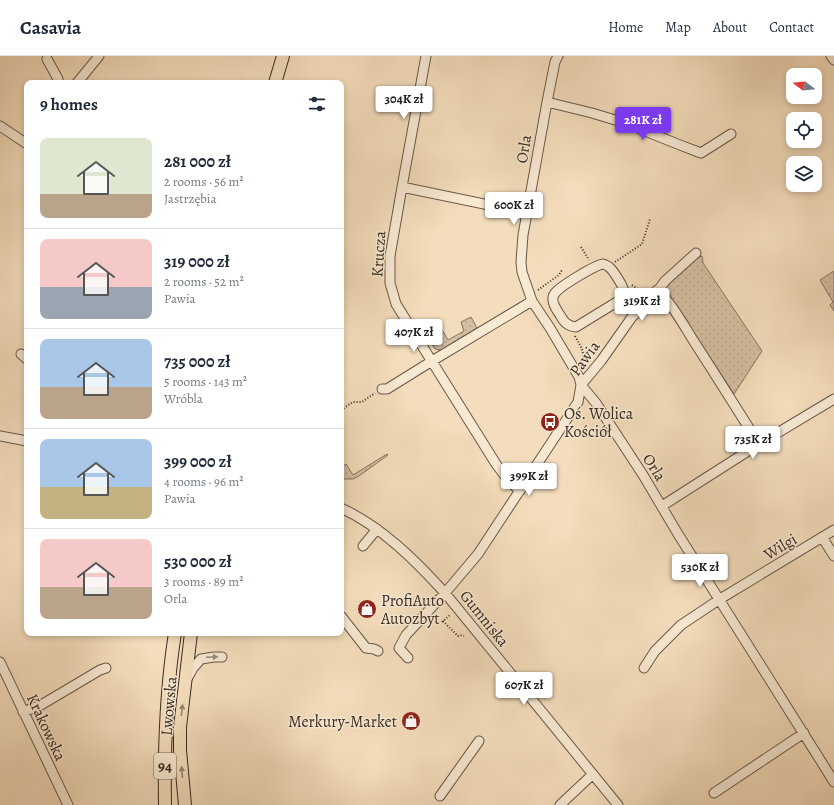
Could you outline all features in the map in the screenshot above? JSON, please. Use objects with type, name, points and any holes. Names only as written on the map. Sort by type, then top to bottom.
[{"type":"main road","points":[[276,80],[282,57]]},
{"type":"main road","points":[[280,80],[282,57]]},
{"type":"main road","name":"Lwowska","points":[[165,805],[165,739],[175,636]]},
{"type":"main road","name":"Lwowska","points":[[185,805],[180,738],[191,636]]},
{"type":"street","points":[[79,80],[99,56]]},
{"type":"street","name":"Krucza","points":[[426,56],[390,256],[390,282],[396,304],[496,464],[508,480],[520,491]]},
{"type":"street","name":"Orla","points":[[558,56],[555,62],[546,102],[521,252],[522,272],[532,301],[568,356],[579,377],[581,385],[596,403],[662,506],[678,534],[834,782]]},
{"type":"street","points":[[830,56],[834,60]]},
{"type":"street","points":[[47,59],[58,80]]},
{"type":"street","points":[[546,102],[625,123],[701,153],[731,134]]},
{"type":"street","points":[[0,126],[24,139]]},
{"type":"street","points":[[402,187],[527,213]]},
{"type":"street","name":"Pawia","points":[[408,658],[399,648],[406,635],[446,593],[478,554],[578,402],[581,385],[601,361],[632,317],[650,300],[664,281],[696,253]]},
{"type":"street","points":[[603,264],[610,268],[624,289],[624,294],[620,300],[576,327],[567,325],[553,303],[553,297],[557,291],[594,267],[603,264]]},
{"type":"street","points":[[657,290],[664,296],[688,332],[759,444]]},
{"type":"street","points":[[382,389],[386,389],[532,301]]},
{"type":"street","points":[[662,506],[759,444],[834,400]]},
{"type":"street","points":[[0,436],[24,440]]},
{"type":"street","name":"Gumniska","points":[[344,510],[377,528],[424,569],[446,593],[618,805]]},
{"type":"street","points":[[363,546],[377,528]]},
{"type":"street","name":"Wilgi","points":[[644,668],[655,651],[681,625],[720,599],[834,530]]},
{"type":"street","points":[[822,537],[834,556]]},
{"type":"street","points":[[344,620],[366,648],[374,648],[378,651]]},
{"type":"street","points":[[185,681],[201,659],[207,657],[222,658]]},
{"type":"street","name":"Krakowska","points":[[0,662],[68,805]]},
{"type":"street","points":[[24,712],[41,705],[100,670],[106,668]]},
{"type":"street","points":[[714,793],[804,733]]},
{"type":"street","points":[[440,796],[479,741]]},
{"type":"street","points":[[560,805],[592,774]]},
{"type":"path","points":[[610,268],[642,244],[650,219]]},
{"type":"path","points":[[581,247],[594,267]]},
{"type":"path","points":[[537,291],[559,275],[562,270]]},
{"type":"path","points":[[619,281],[624,280],[644,293],[650,300]]},
{"type":"path","points":[[572,327],[573,333],[583,352],[582,364]]},
{"type":"path","points":[[344,408],[353,402],[362,402],[367,399]]},
{"type":"path","points":[[453,613],[443,622],[458,636],[464,636]]},
{"type":"shaded area","points":[[702,256],[703,263],[762,351],[734,394],[665,288],[665,285],[696,258]]},
{"type":"shaded area","points":[[834,271],[834,311],[830,305],[833,302],[820,280]]},
{"type":"shaded area","points":[[471,317],[477,328],[441,350],[435,349],[424,332],[438,323],[448,340],[464,331],[461,322]]},
{"type":"shaded area","points":[[387,454],[388,455],[353,479],[344,479],[344,465],[346,464],[353,475]]},
{"type":"place","name":"Oś. Wolica Kościół","points":[[550,422]]},
{"type":"place","name":"ProfiAuto Autozbyt","points":[[367,609]]},
{"type":"place","name":"Merkury-Market","points":[[411,721]]}]
